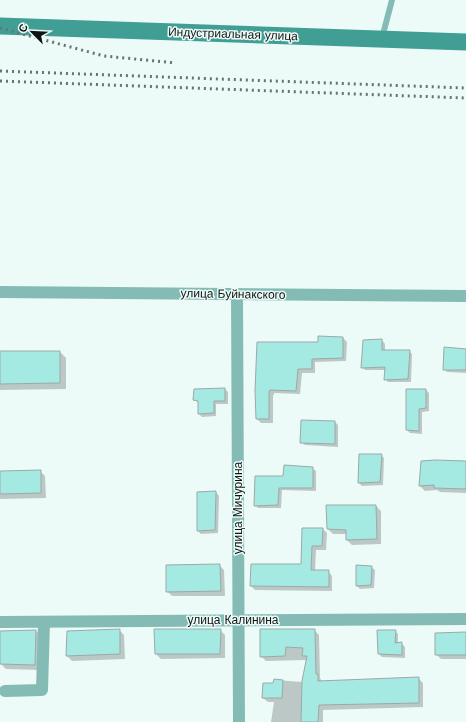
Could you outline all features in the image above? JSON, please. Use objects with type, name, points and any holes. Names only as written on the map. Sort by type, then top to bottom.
[{"type":"street","name":"Индустриальная улица","points":[[0,26],[466,42]]},
{"type":"street","name":"улица Буйнакского","points":[[0,292],[466,296]]},
{"type":"street","name":"улица Мичурина","points":[[237,294],[239,722]]},
{"type":"street","name":"улица Калинина","points":[[0,622],[466,619]]},
{"type":"street","points":[[5,691],[42,690],[44,622]]},
{"type":"lane","points":[[382,39],[392,0]]},
{"type":"building","points":[[318,336],[343,337],[343,358],[312,359],[312,369],[298,369],[296,391],[270,390],[269,419],[256,419],[255,391],[257,342],[318,342]]},
{"type":"building","points":[[382,339],[382,350],[410,350],[408,379],[384,380],[385,367],[361,368],[363,340]]},
{"type":"building","points":[[444,347],[466,349],[466,370],[443,370]]},
{"type":"building","points":[[0,351],[60,351],[60,383],[0,384]]},
{"type":"building","points":[[225,388],[225,401],[214,401],[214,413],[198,414],[198,401],[193,400],[194,389]]},
{"type":"building","points":[[406,389],[426,389],[426,408],[419,409],[419,431],[406,430]]},
{"type":"building","points":[[301,420],[335,421],[335,444],[300,443]]},
{"type":"building","points":[[359,454],[382,454],[380,482],[358,483]]},
{"type":"building","points":[[421,461],[466,461],[466,489],[434,488],[434,485],[419,486]]},
{"type":"building","points":[[284,465],[313,467],[313,488],[279,488],[278,505],[254,506],[255,476],[283,476]]},
{"type":"building","points":[[41,470],[41,493],[0,494],[0,471]]},
{"type":"building","points":[[216,491],[215,530],[197,531],[197,492]]},
{"type":"building","points":[[326,505],[376,505],[377,539],[346,540],[346,530],[327,529]]},
{"type":"building","points":[[302,528],[323,528],[322,546],[312,546],[311,570],[329,570],[329,587],[250,586],[251,564],[301,564]]},
{"type":"building","points":[[220,564],[221,591],[166,592],[166,565]]},
{"type":"building","points":[[356,565],[372,566],[371,585],[356,586]]},
{"type":"building","points":[[120,629],[120,654],[66,656],[67,631]]},
{"type":"building","points":[[154,629],[221,629],[220,654],[155,654]]},
{"type":"building","points":[[260,629],[315,629],[316,674],[318,674],[318,681],[419,677],[419,703],[319,705],[318,722],[301,722],[302,681],[307,656],[302,656],[303,648],[286,647],[285,656],[260,657]]},
{"type":"building","points":[[36,630],[35,665],[0,664],[0,631]]},
{"type":"building","points":[[377,630],[396,630],[395,643],[402,642],[402,655],[378,654]]},
{"type":"building","points":[[466,632],[466,655],[435,655],[435,633]]},
{"type":"building","points":[[274,679],[283,680],[282,698],[262,698],[263,683],[273,683]]},
{"type":"railway","points":[[0,28],[104,56],[176,63]]},
{"type":"railway","points":[[0,71],[466,88]]},
{"type":"railway","points":[[0,81],[466,98]]}]
